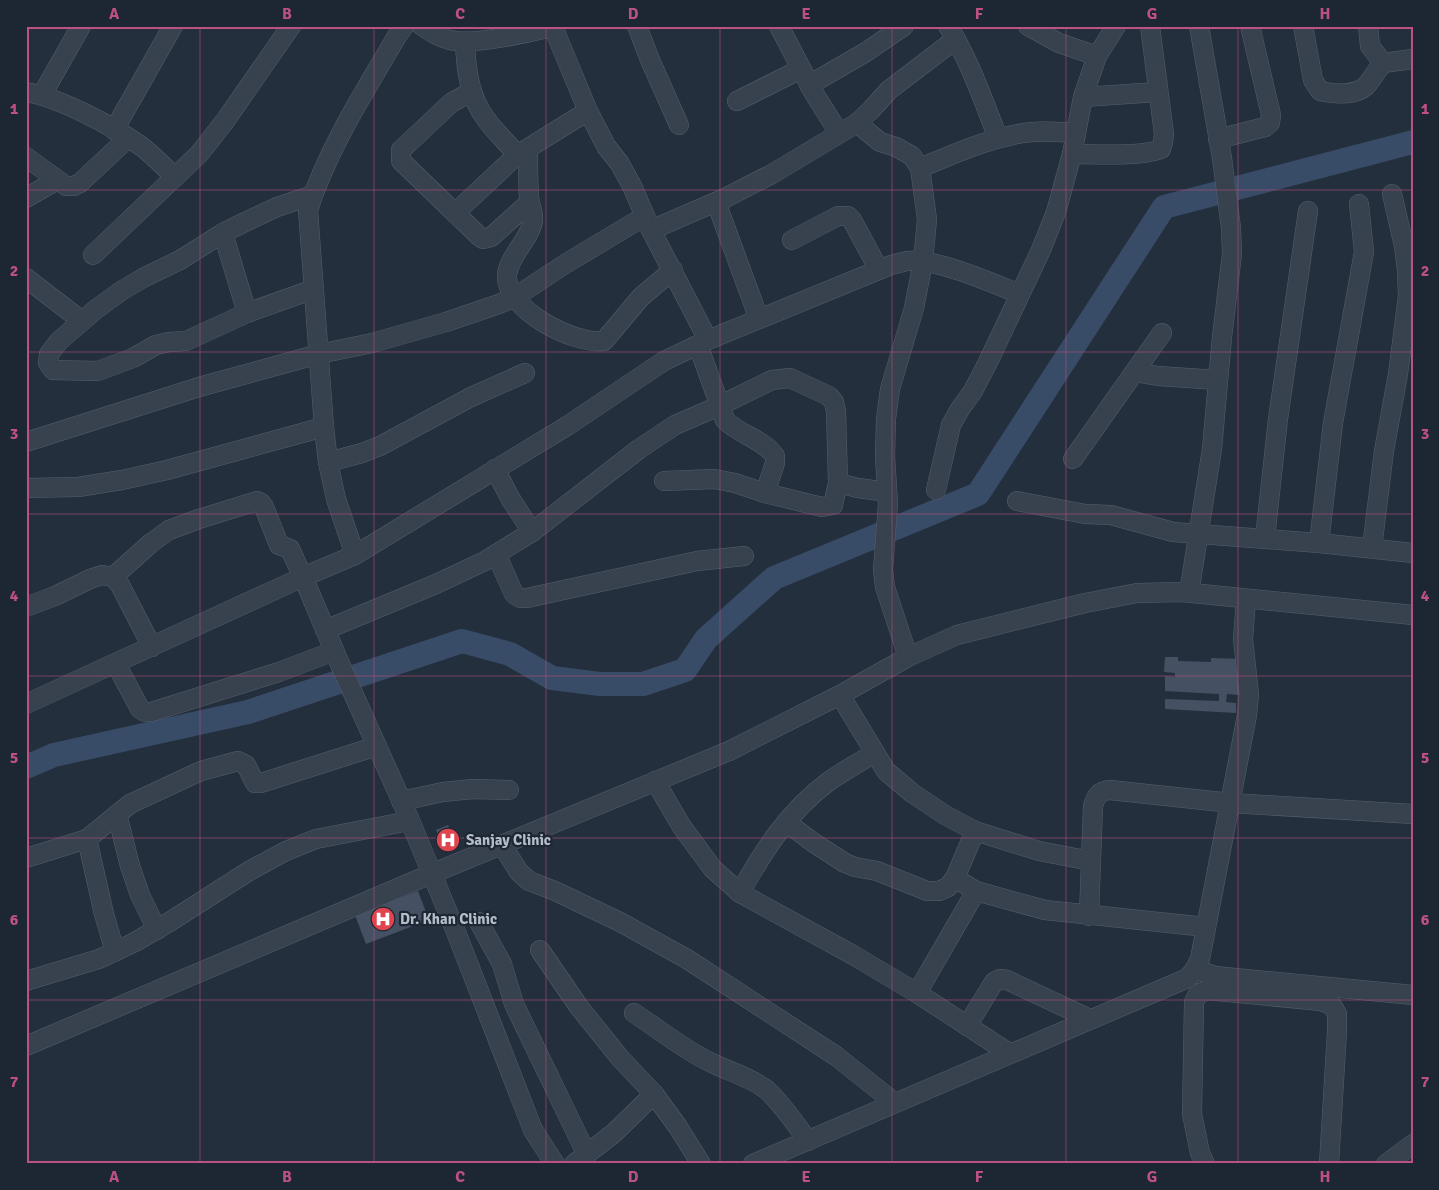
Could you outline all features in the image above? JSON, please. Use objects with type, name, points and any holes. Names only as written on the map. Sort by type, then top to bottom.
[{"type":"street","points":[[26,157],[66,186],[74,186],[80,183],[121,134],[173,26]]},
{"type":"street","points":[[93,255],[200,154],[291,26]]},
{"type":"street","points":[[422,26],[436,35],[452,41],[465,42],[488,40],[554,27],[588,110],[606,146],[620,164],[632,186],[648,223],[673,270],[703,342],[724,420],[732,427],[768,447],[775,456],[775,463],[765,493]]},
{"type":"street","points":[[637,26],[679,125]]},
{"type":"street","points":[[779,26],[805,77],[839,133]]},
{"type":"street","points":[[737,101],[805,77],[866,52],[904,26]]},
{"type":"street","points":[[1028,26],[1059,44],[1097,56]]},
{"type":"street","points":[[936,490],[951,425],[973,391],[1041,250],[1056,212],[1072,154],[1083,97],[1097,56],[1116,26]]},
{"type":"street","points":[[1072,154],[1154,152],[1160,149],[1164,134],[1150,26]]},
{"type":"street","points":[[1188,593],[1212,449],[1232,254],[1231,228],[1222,158],[1199,26]]},
{"type":"street","points":[[1218,139],[1265,127],[1270,123],[1271,116],[1250,26]]},
{"type":"street","points":[[1303,26],[1313,80],[1320,91],[1331,93],[1357,92],[1366,85],[1383,63],[1413,59]]},
{"type":"street","points":[[1368,26],[1370,46],[1383,63]]},
{"type":"street","points":[[76,28],[34,94],[78,111],[142,146],[175,178]]},
{"type":"street","points":[[355,554],[336,499],[328,462],[308,210],[313,195],[348,120],[396,29]]},
{"type":"street","points":[[26,442],[199,387],[319,354],[372,343],[418,330],[515,297],[565,264],[648,223],[716,202],[772,174],[856,123],[872,110],[889,90],[952,33],[974,76],[998,138]]},
{"type":"street","points":[[465,42],[467,75],[472,91],[485,118],[523,152],[533,212],[532,228],[510,265],[507,274],[508,282],[515,297],[526,311],[565,332],[591,341],[604,341],[641,297],[673,270]]},
{"type":"street","points":[[472,91],[451,103],[402,150],[401,161],[479,236],[488,238],[530,202]]},
{"type":"street","points":[[1083,97],[1158,92]]},
{"type":"street","points":[[455,212],[523,152],[588,110]]},
{"type":"street","points":[[856,123],[880,142],[896,147],[912,156],[920,168],[926,219],[923,262],[914,308],[890,389],[886,418],[887,497],[883,570],[888,601],[908,657]]},
{"type":"street","points":[[920,168],[998,138],[1020,133],[1076,133]]},
{"type":"street","points":[[26,198],[57,180]]},
{"type":"street","points":[[1372,548],[1384,451],[1398,374],[1408,296],[1404,246],[1392,194]]},
{"type":"street","points":[[313,195],[277,207],[223,233],[180,260],[121,291],[59,341],[49,354],[48,363],[53,370],[98,371],[133,358],[156,346],[169,342],[186,341],[247,313],[314,288]]},
{"type":"street","points":[[716,202],[759,319]]},
{"type":"street","points":[[1319,543],[1333,424],[1364,252],[1359,204]]},
{"type":"street","points":[[1265,538],[1278,419],[1308,211]]},
{"type":"street","points":[[792,240],[838,216],[848,216],[852,220],[878,270]]},
{"type":"street","points":[[223,233],[247,313]]},
{"type":"street","points":[[26,704],[355,554],[613,396],[664,361],[703,342],[878,270],[907,261],[923,262],[965,272],[1020,294]]},
{"type":"street","points":[[26,278],[82,321]]},
{"type":"street","points":[[1073,460],[1162,333]]},
{"type":"street","points":[[1135,372],[1158,376],[1218,380]]},
{"type":"street","points":[[328,462],[380,446],[470,396],[525,373]]},
{"type":"street","points":[[325,630],[436,584],[485,561],[532,532],[646,444],[675,425],[772,380],[790,378],[829,396],[834,402],[836,411],[838,483],[833,505],[829,507],[822,507],[714,479],[664,481]]},
{"type":"street","points":[[26,488],[78,487],[122,480],[176,468],[324,427]]},
{"type":"street","points":[[495,469],[510,498],[532,532]]},
{"type":"street","points":[[838,483],[887,497]]},
{"type":"street","points":[[113,577],[150,543],[170,530],[258,501],[261,503],[278,545],[290,549],[303,577],[336,657],[354,693],[410,821],[456,932],[533,1130],[555,1164]]},
{"type":"street","points":[[1017,501],[1085,514],[1111,515],[1173,532],[1265,538],[1413,552]]},
{"type":"street","points":[[496,554],[514,594],[520,598],[697,561],[744,556]]},
{"type":"street","points":[[26,607],[55,596],[90,579],[102,575],[113,577],[120,585],[152,647]]},
{"type":"street","points":[[26,1046],[431,874],[729,751],[840,695],[908,657],[957,635],[1085,603],[1138,593],[1188,593],[1413,615]]},
{"type":"street","points":[[753,1164],[1188,978],[1200,959],[1247,716],[1249,694],[1243,639],[1246,599]]},
{"type":"street","points":[[116,664],[140,709],[151,712],[279,672],[336,657]]},
{"type":"street","points":[[840,695],[886,770],[912,793],[945,815],[976,831],[1039,851],[1091,861]]},
{"type":"street","points":[[26,858],[86,839],[130,804],[178,781],[230,762],[238,760],[243,762],[255,783],[261,783],[377,746]]},
{"type":"street","points":[[740,892],[760,857],[803,803],[829,782],[874,753]]},
{"type":"street","points":[[655,781],[682,827],[713,869],[740,892],[917,993],[1009,1053]]},
{"type":"street","points":[[401,802],[443,792],[473,789],[509,790]]},
{"type":"street","points":[[1089,916],[1093,806],[1096,797],[1102,791],[1110,790],[1231,803],[1413,814]]},
{"type":"street","points":[[117,814],[130,866],[140,895],[157,930]]},
{"type":"street","points":[[27,978],[99,960],[157,930],[249,871],[286,851],[316,839],[410,821]]},
{"type":"street","points":[[786,822],[844,863],[877,871],[927,891],[939,891],[948,887],[955,878],[976,831]]},
{"type":"street","points":[[86,839],[115,952]]},
{"type":"street","points":[[502,845],[519,872],[529,881],[555,891],[620,922],[687,959],[836,1056],[895,1103]]},
{"type":"street","points":[[955,878],[976,890],[1045,910],[1206,927]]},
{"type":"street","points":[[917,993],[976,890]]},
{"type":"street","points":[[479,922],[502,964],[514,1004],[580,1159],[614,1133],[654,1094]]},
{"type":"street","points":[[540,950],[579,1007],[620,1058],[654,1094],[701,1164]]},
{"type":"street","points":[[1195,969],[1215,976],[1413,995]]},
{"type":"street","points":[[968,1026],[994,982],[1000,979],[1007,980],[1090,1019]]},
{"type":"street","points":[[1205,1164],[1200,1153],[1192,1114],[1194,1002],[1198,994],[1207,990],[1321,1001],[1332,1005],[1337,1014],[1337,1031],[1329,1164]]},
{"type":"street","points":[[634,1013],[713,1064],[749,1079],[766,1090],[783,1106],[808,1141]]},
{"type":"street","points":[[1386,1164],[1413,1144]]},
{"type":"building","points":[[1165,657],[1178,657],[1178,661],[1211,662],[1211,658],[1241,659],[1239,695],[1227,694],[1226,702],[1236,703],[1236,713],[1165,709],[1165,699],[1219,701],[1219,694],[1165,691],[1165,676],[1175,677],[1175,673],[1164,672]]},
{"type":"building","points":[[448,825],[457,846],[445,851],[436,830]]},
{"type":"building","points":[[418,891],[429,920],[366,944],[355,915]]},
{"type":"waterway","points":[[26,767],[54,755],[248,712],[462,641],[510,654],[552,678],[600,684],[643,684],[685,670],[706,639],[774,578],[978,494],[1164,207],[1413,142]]},
{"type":"place","name":"Sanjay Clinic","points":[[448,840]]},
{"type":"place","name":"Dr. Khan Clinic","points":[[383,919]]}]
